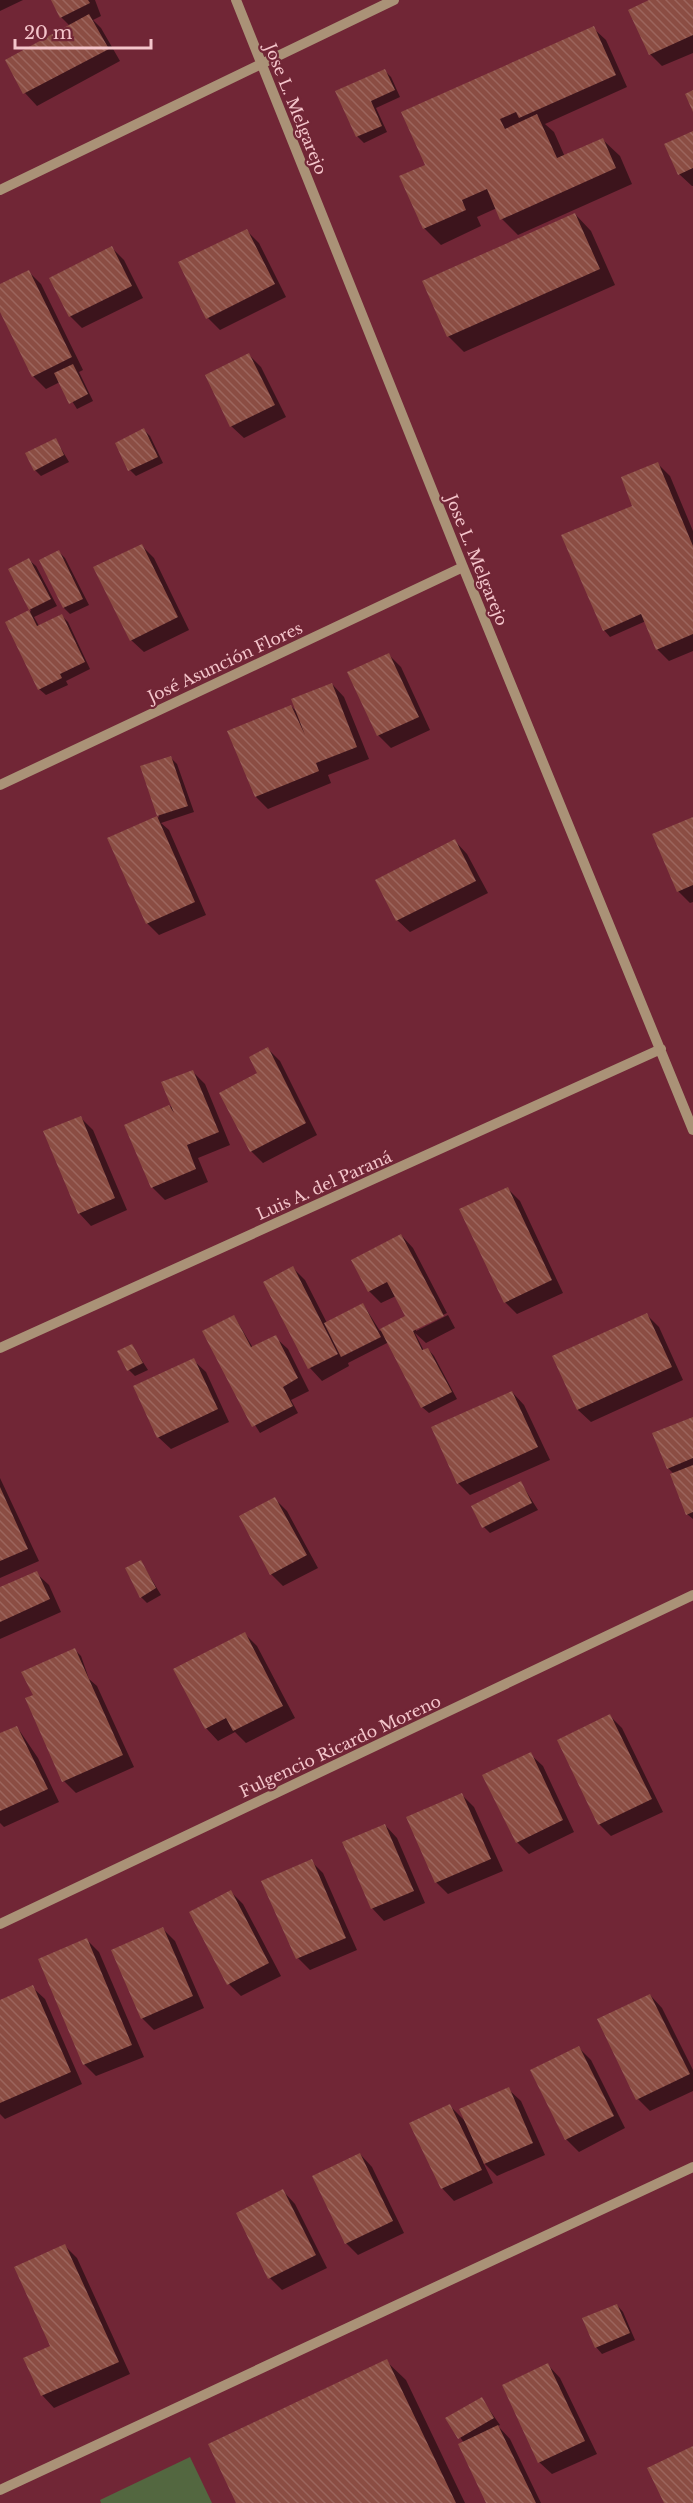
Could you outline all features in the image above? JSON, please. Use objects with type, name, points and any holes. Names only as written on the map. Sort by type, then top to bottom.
[{"type":"street","name":"Jose L. Melgarejo","points":[[236,0],[463,567],[693,1130]]},
{"type":"street","points":[[0,190],[394,0]]},
{"type":"street","name":"José Asunción Flores","points":[[0,785],[463,567]]},
{"type":"street","name":"Luis A. del Paraná","points":[[0,1348],[661,1048]]},
{"type":"street","name":"Fulgencio Ricardo Moreno","points":[[0,1924],[693,1595]]},
{"type":"street","points":[[0,2490],[693,2167]]},
{"type":"green space","points":[[190,2457],[212,2503],[101,2503],[100,2500]]},
{"type":"building","points":[[51,0],[88,0],[90,3],[60,18]]},
{"type":"building","points":[[649,0],[693,0],[693,35],[649,55],[628,10]]},
{"type":"building","points":[[89,14],[109,49],[23,94],[5,60]]},
{"type":"building","points":[[594,26],[616,75],[519,118],[516,112],[500,119],[505,129],[537,114],[557,158],[603,138],[616,168],[500,220],[487,189],[462,200],[466,210],[423,229],[399,176],[425,165],[401,112]]},
{"type":"building","points":[[385,69],[395,90],[371,101],[382,126],[356,137],[335,91]]},
{"type":"building","points":[[693,90],[693,112],[685,94]]},
{"type":"building","points":[[693,131],[693,168],[678,175],[664,144]]},
{"type":"building","points":[[575,213],[600,269],[447,337],[422,281]]},
{"type":"building","points":[[247,229],[275,284],[206,319],[178,262]]},
{"type":"building","points":[[112,246],[132,286],[69,317],[49,278]]},
{"type":"building","points":[[29,270],[72,357],[32,377],[0,312],[0,284]]},
{"type":"building","points":[[249,353],[275,405],[230,427],[205,375]]},
{"type":"building","points":[[73,364],[88,394],[69,404],[54,373]]},
{"type":"building","points":[[144,428],[158,457],[128,471],[115,443]]},
{"type":"building","points":[[56,438],[64,455],[34,471],[25,453]]},
{"type":"building","points":[[658,462],[693,546],[693,634],[656,650],[641,614],[603,631],[561,535],[632,506],[621,477]]},
{"type":"building","points":[[142,544],[178,617],[130,641],[93,567]]},
{"type":"building","points":[[59,550],[83,599],[63,608],[39,560]]},
{"type":"building","points":[[29,558],[51,599],[29,610],[8,569]]},
{"type":"building","points":[[29,610],[37,626],[62,614],[85,662],[60,674],[62,678],[38,690],[5,622]]},
{"type":"building","points":[[389,653],[419,717],[377,736],[347,672]]},
{"type":"building","points":[[332,683],[357,747],[316,763],[319,771],[255,797],[227,731],[291,705],[305,735],[291,699]]},
{"type":"building","points":[[171,756],[188,806],[157,816],[140,766]]},
{"type":"building","points":[[157,816],[195,902],[146,924],[107,838]]},
{"type":"building","points":[[693,817],[693,885],[677,892],[652,834]]},
{"type":"building","points":[[455,839],[476,881],[396,921],[375,880]]},
{"type":"building","points":[[268,1047],[306,1123],[250,1152],[219,1093],[257,1073],[249,1057]]},
{"type":"building","points":[[193,1070],[219,1132],[187,1145],[196,1169],[151,1188],[124,1125],[169,1105],[174,1113],[161,1082]]},
{"type":"building","points":[[81,1116],[115,1198],[78,1214],[43,1131]]},
{"type":"building","points":[[508,1187],[552,1280],[504,1303],[459,1209]]},
{"type":"building","points":[[401,1234],[444,1316],[413,1331],[422,1350],[428,1348],[452,1392],[421,1408],[380,1329],[405,1316],[387,1282],[368,1292],[351,1260]]},
{"type":"building","points":[[293,1266],[338,1354],[308,1369],[263,1282]]},
{"type":"building","points":[[363,1303],[381,1337],[341,1357],[324,1323]]},
{"type":"building","points":[[647,1313],[672,1367],[577,1410],[552,1356]]},
{"type":"building","points":[[234,1315],[251,1347],[276,1335],[298,1378],[283,1387],[293,1406],[252,1427],[202,1331]]},
{"type":"building","points":[[132,1344],[143,1363],[127,1371],[117,1351]]},
{"type":"building","points":[[194,1358],[218,1409],[157,1438],[133,1386]]},
{"type":"building","points":[[512,1391],[538,1447],[457,1484],[431,1427]]},
{"type":"building","points":[[693,1417],[693,1458],[667,1469],[652,1433]]},
{"type":"building","points":[[693,1465],[693,1512],[686,1515],[670,1474]]},
{"type":"building","points":[[521,1481],[532,1503],[482,1528],[471,1506]]},
{"type":"building","points":[[0,1487],[28,1549],[0,1561]]},
{"type":"building","points":[[275,1497],[307,1555],[270,1575],[239,1516]]},
{"type":"building","points":[[141,1560],[156,1588],[140,1598],[125,1568]]},
{"type":"building","points":[[37,1571],[50,1599],[0,1622],[0,1587]]},
{"type":"building","points":[[245,1632],[283,1706],[233,1731],[226,1718],[205,1729],[173,1669]]},
{"type":"building","points":[[75,1648],[123,1755],[62,1782],[25,1698],[33,1695],[21,1672]]},
{"type":"building","points":[[610,1714],[652,1799],[598,1825],[557,1740]]},
{"type":"building","points":[[17,1726],[48,1789],[0,1811],[0,1733]]},
{"type":"building","points":[[531,1752],[563,1820],[516,1843],[482,1775]]},
{"type":"building","points":[[462,1793],[491,1859],[435,1883],[406,1817]]},
{"type":"building","points":[[385,1824],[414,1891],[371,1909],[342,1842]]},
{"type":"building","points":[[312,1859],[346,1938],[296,1959],[261,1881]]},
{"type":"building","points":[[231,1890],[269,1963],[227,1985],[189,1912]]},
{"type":"building","points":[[163,1927],[193,1996],[141,2019],[111,1950]]},
{"type":"building","points":[[87,1938],[132,2045],[83,2065],[38,1959]]},
{"type":"building","points":[[33,1985],[71,2072],[0,2103],[0,2000]]},
{"type":"building","points":[[650,1994],[690,2074],[636,2100],[597,2019]]},
{"type":"building","points":[[579,2046],[614,2116],[565,2140],[530,2070]]},
{"type":"building","points":[[509,2087],[533,2143],[484,2164],[459,2109]]},
{"type":"building","points":[[450,2104],[482,2170],[441,2189],[409,2123]]},
{"type":"building","points":[[360,2153],[393,2221],[345,2244],[312,2176]]},
{"type":"building","points":[[283,2189],[316,2255],[268,2279],[236,2213]]},
{"type":"building","points":[[65,2244],[119,2362],[41,2396],[23,2358],[50,2346],[14,2267]]},
{"type":"building","points":[[617,2304],[630,2333],[595,2348],[582,2318]]},
{"type":"building","points":[[387,2359],[456,2503],[236,2503],[208,2444]]},
{"type":"building","points":[[548,2363],[585,2441],[538,2463],[502,2385]]},
{"type":"building","points":[[482,2397],[494,2418],[458,2439],[445,2418]]},
{"type":"building","points":[[498,2425],[536,2503],[486,2503],[458,2444]]},
{"type":"building","points":[[693,2446],[693,2503],[664,2503],[647,2468]]}]
